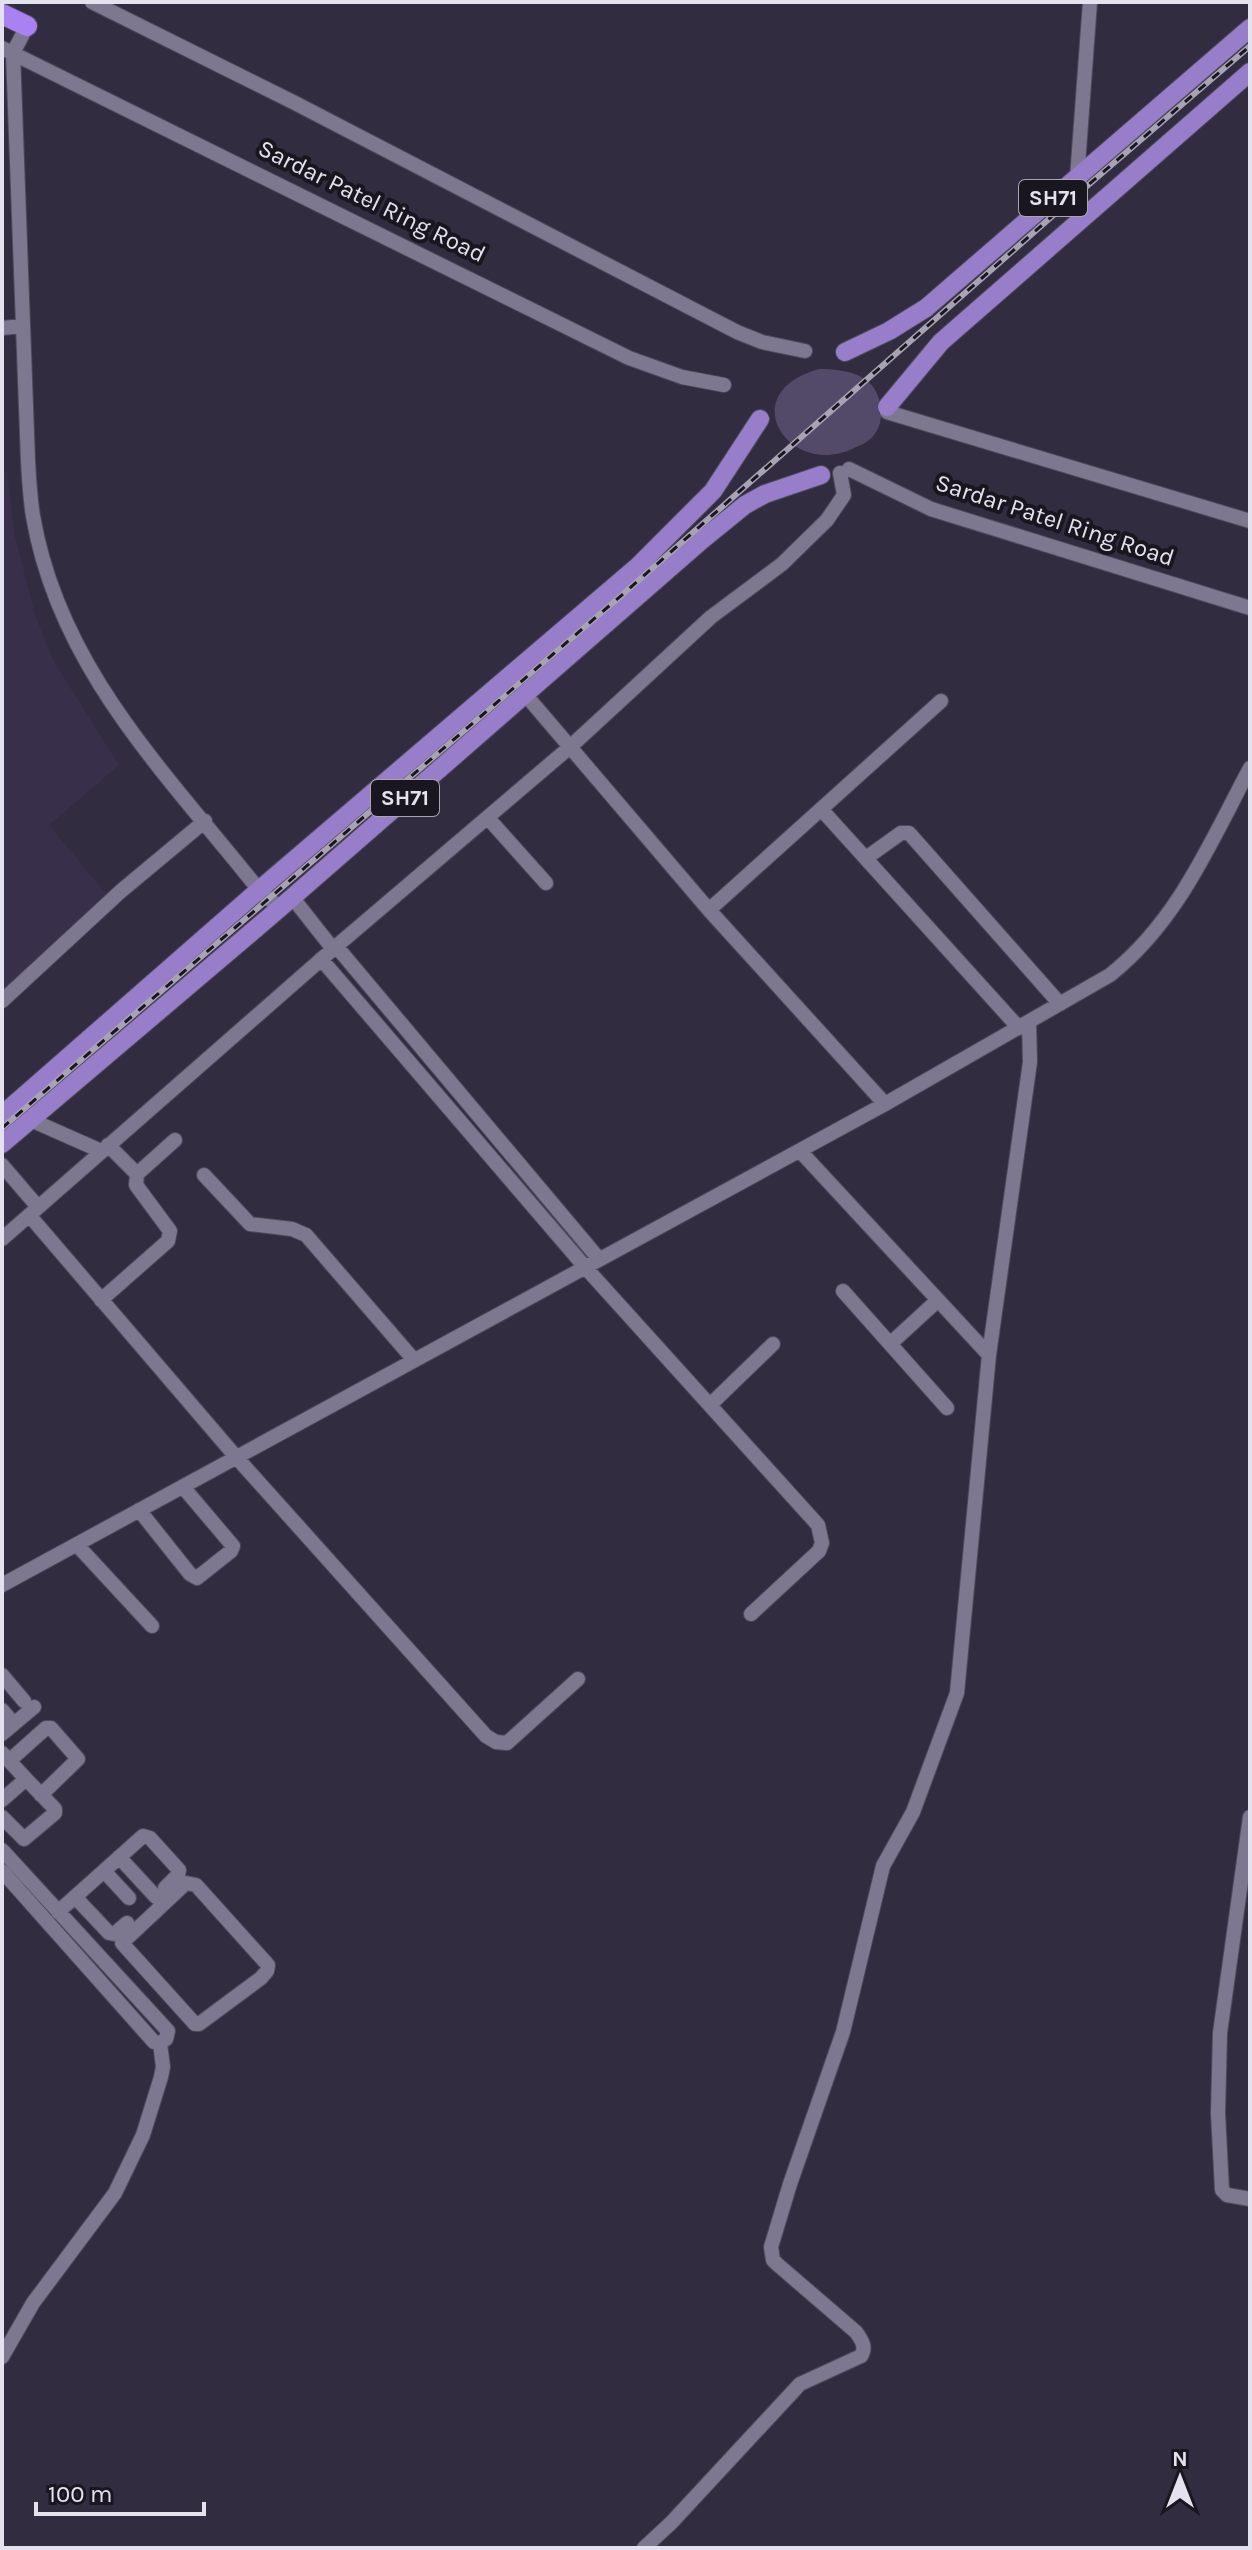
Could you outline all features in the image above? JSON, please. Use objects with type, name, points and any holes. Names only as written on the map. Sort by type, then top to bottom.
[{"type":"highway","points":[[2,14],[27,26]]},
{"type":"main road","name":"SH71","points":[[845,352],[889,331],[926,308],[1250,28]]},
{"type":"main road","name":"SH71","points":[[887,409],[941,342],[1250,72]]},
{"type":"main road","name":"SH71","points":[[4,1109],[638,566],[713,491],[760,419]]},
{"type":"main road","name":"SH71","points":[[2,1144],[745,505],[765,494],[836,472]]},
{"type":"street","name":"Sardar Patel Ring Road","points":[[92,2],[293,102],[712,320],[762,342],[805,351]]},
{"type":"street","points":[[1077,178],[1090,2]]},
{"type":"street","points":[[27,26],[7,50],[28,461],[33,516],[59,604],[80,652],[125,725],[259,890],[286,902],[599,1259]]},
{"type":"street","name":"Sardar Patel Ring Road","points":[[7,50],[629,358],[682,377],[724,385]]},
{"type":"street","points":[[2,328],[23,326]]},
{"type":"street","points":[[887,409],[1250,521]]},
{"type":"street","name":"Sardar Patel Ring Road","points":[[836,472],[931,509],[1250,608]]},
{"type":"street","points":[[2,1239],[330,951],[570,747],[711,617],[782,564],[827,520],[844,495],[836,472]]},
{"type":"street","points":[[524,693],[709,910],[885,1104]]},
{"type":"street","points":[[709,910],[941,701]]},
{"type":"street","points":[[2,1585],[800,1151],[1110,975],[1149,940],[1194,873],[1250,768]]},
{"type":"street","points":[[644,2548],[800,2384],[864,2352],[864,2345],[856,2332],[773,2260],[771,2247],[843,2032],[885,1860],[913,1812],[957,1693],[989,1355],[1030,1062],[1024,1025],[821,809]]},
{"type":"street","points":[[488,818],[546,883]]},
{"type":"street","points":[[2,1001],[121,891],[205,821]]},
{"type":"street","points":[[866,858],[901,833],[909,833],[1060,1004]]},
{"type":"street","points":[[330,951],[585,1267],[818,1525],[821,1533],[819,1551],[813,1559],[751,1614]]},
{"type":"street","points":[[31,1120],[104,1148],[137,1174]]},
{"type":"street","points":[[101,1300],[168,1241],[170,1231],[136,1185],[137,1174],[175,1140]]},
{"type":"street","points":[[800,1151],[989,1355]]},
{"type":"street","points":[[2,1165],[101,1300],[237,1458],[486,1736],[496,1742],[507,1743],[578,1679]]},
{"type":"street","points":[[204,1175],[250,1224],[292,1229],[306,1235],[414,1360]]},
{"type":"street","points":[[843,1291],[947,1408]]},
{"type":"street","points":[[890,1344],[938,1300]]},
{"type":"street","points":[[711,1404],[773,1344]]},
{"type":"street","points":[[139,1510],[190,1574],[197,1578],[231,1551],[233,1546],[183,1487]]},
{"type":"street","points":[[77,1545],[152,1626]]},
{"type":"street","points":[[2,1675],[29,1704],[2,1734]]},
{"type":"street","points":[[2,1710],[14,1724]]},
{"type":"street","points":[[2,1817],[22,1839],[55,1813],[6,1757],[46,1728],[51,1728],[78,1759],[41,1795]]},
{"type":"street","points":[[2,1800],[26,1779]]},
{"type":"street","points":[[1250,1817],[1220,2033],[1218,2113],[1222,2190],[1227,2195],[1250,2199]]},
{"type":"street","points":[[58,1912],[140,1837],[150,1838],[179,1870],[176,1878],[114,1934],[102,1926],[75,1897]]},
{"type":"street","points":[[2,1850],[168,2031],[166,2039],[160,2043],[154,2042],[2,1871]]},
{"type":"street","points":[[119,1857],[156,1897]]},
{"type":"street","points":[[104,1871],[129,1898]]},
{"type":"street","points":[[186,1883],[196,1885],[268,1965],[261,1978],[199,2024],[195,2024],[160,1985],[122,1941],[186,1883]]},
{"type":"street","points":[[86,1941],[102,1926]]},
{"type":"street","points":[[141,2002],[160,1985]]},
{"type":"street","points":[[2,2357],[33,2303],[115,2193],[143,2135],[161,2077],[163,2062],[160,2043]]},
{"type":"shaded area","points":[[819,369],[852,373],[875,390],[881,412],[880,421],[874,435],[865,443],[830,455],[809,453],[791,443],[780,430],[775,413],[779,396],[793,381]]},
{"type":"shaded area","points":[[7,472],[15,537],[36,618],[54,662],[119,765],[49,825],[114,904],[2,1001],[2,473]]},
{"type":"railway","points":[[2,1128],[623,594],[1250,46]]}]
